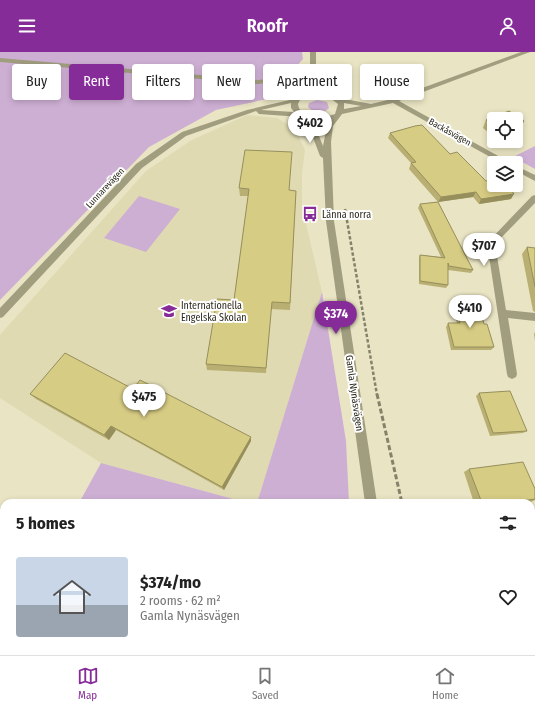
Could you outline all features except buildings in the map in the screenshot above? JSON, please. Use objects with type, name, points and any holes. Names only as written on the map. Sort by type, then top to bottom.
[{"type":"street","points":[[313,52],[313,64]]},
{"type":"street","points":[[297,100],[294,106],[296,111],[301,115],[318,120],[328,119],[338,114],[394,101],[507,56],[527,52]]},
{"type":"street","points":[[0,60],[263,81]]},
{"type":"street","name":"Lunnarevägen","points":[[0,314],[139,166],[184,134],[249,110],[290,100]]},
{"type":"street","points":[[338,100],[373,105]]},
{"type":"street","points":[[338,100],[341,104],[338,114]]},
{"type":"street","name":"Backåsvägen","points":[[394,101],[494,156]]},
{"type":"street","name":"Lunnarevägen","points":[[249,110],[301,115]]},
{"type":"street","name":"Gamla Nynäsvägen","points":[[338,114],[330,126],[327,142],[330,221],[370,499]]},
{"type":"street","name":"Gamla Nynäsvägen","points":[[309,118],[327,164]]},
{"type":"street","points":[[523,172],[535,178]]},
{"type":"street","points":[[512,374],[491,243],[535,198]]},
{"type":"street","points":[[502,313],[535,317]]},
{"type":"path","points":[[344,204],[375,385],[401,499]]},
{"type":"shaded area","points":[[0,52],[302,52],[303,59],[298,64],[263,64],[263,100],[216,110],[149,147],[0,300]]},
{"type":"shaded area","points":[[317,100],[327,102],[329,108],[321,112],[316,112],[308,107],[309,103]]},
{"type":"shaded area","name":"Internationella Engelska Skolan","points":[[247,115],[277,118],[295,129],[305,150],[302,173],[302,207],[322,292],[258,499],[233,499],[101,463],[0,398],[0,335],[146,171],[190,141]]},
{"type":"shaded area","points":[[535,146],[535,169],[523,162],[523,156],[515,156]]},
{"type":"shaded area","points":[[139,196],[180,209],[146,252],[104,238]]},
{"type":"shaded area","points":[[322,292],[346,441],[349,499],[258,499]]},
{"type":"shaded area","points":[[101,463],[233,499],[81,499]]},
{"type":"place","name":"Länna norra","points":[[310,214]]},
{"type":"place","name":"Internationella Engelska Skolan","points":[[169,311]]}]
